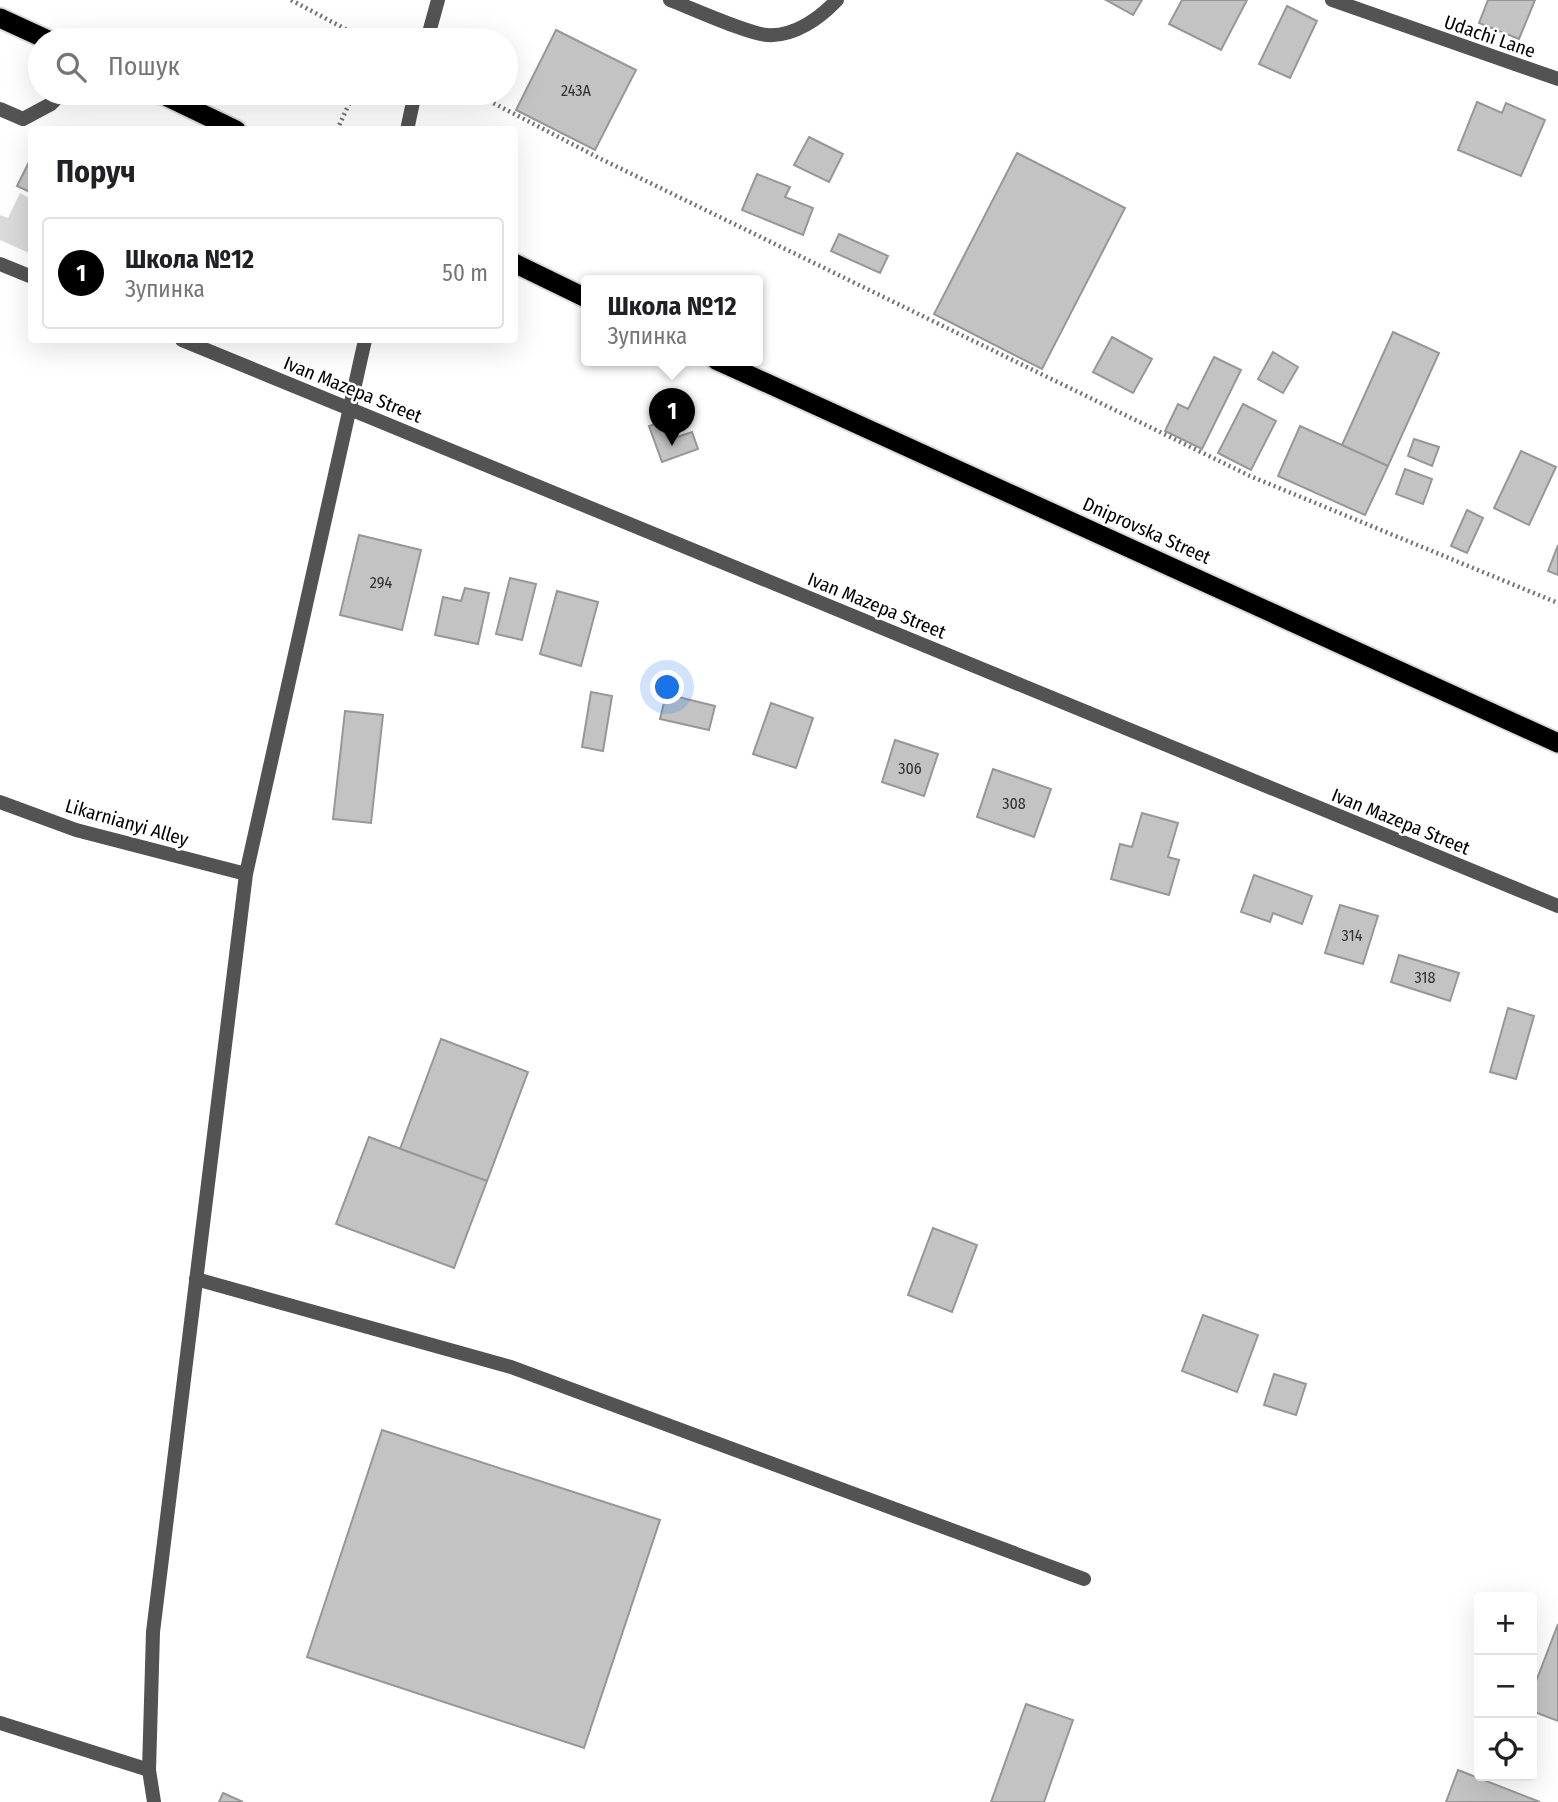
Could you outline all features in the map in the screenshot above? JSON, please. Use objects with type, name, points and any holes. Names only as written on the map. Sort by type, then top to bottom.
[{"type":"highway","points":[[0,18],[28,31]]},
{"type":"highway","points":[[184,105],[228,126]]},
{"type":"highway","points":[[518,266],[581,296]]},
{"type":"highway","name":"Dniprovska Street","points":[[729,366],[1558,743]]},
{"type":"street","points":[[430,28],[438,0]]},
{"type":"street","points":[[670,0],[766,35],[792,31],[822,16],[838,0]]},
{"type":"street","name":"Udachi Lane","points":[[1332,0],[1558,79]]},
{"type":"street","points":[[0,108],[23,119],[49,105]]},
{"type":"street","points":[[408,126],[412,105]]},
{"type":"street","points":[[0,264],[28,275]]},
{"type":"street","name":"Ivan Mazepa Street","points":[[189,343],[1558,906]]},
{"type":"street","points":[[154,1802],[149,1770],[153,1632],[246,874],[364,343]]},
{"type":"street","name":"Likarnianyi Alley","points":[[0,802],[76,830],[246,874]]},
{"type":"street","points":[[196,1279],[511,1367],[1084,1579]]},
{"type":"street","points":[[0,1723],[149,1770]]},
{"type":"path","points":[[291,0],[344,28]]},
{"type":"path","points":[[339,126],[348,105]]},
{"type":"path","points":[[497,105],[599,158],[1250,476],[1558,603]]},
{"type":"shaded area","points":[[20,193],[28,197],[28,253],[0,240],[0,215],[8,218]]},
{"type":"building","points":[[1106,0],[1142,0],[1133,15]]},
{"type":"building","points":[[1182,0],[1247,0],[1221,50],[1169,24]]},
{"type":"building","points":[[1488,0],[1535,0],[1519,39],[1479,23]]},
{"type":"building","points":[[1287,6],[1317,21],[1290,78],[1259,64]]},
{"type":"building","points":[[556,30],[636,70],[595,150],[516,110]]},
{"type":"building","points":[[1477,102],[1502,113],[1506,103],[1545,120],[1521,176],[1458,150]]},
{"type":"building","points":[[809,137],[843,154],[829,182],[794,165]]},
{"type":"building","points":[[1017,153],[1125,208],[1042,369],[934,314]]},
{"type":"building","points":[[28,164],[28,191],[17,186]]},
{"type":"building","points":[[757,174],[790,187],[785,197],[813,208],[803,235],[742,210]]},
{"type":"building","points":[[839,234],[888,256],[880,273],[831,251]]},
{"type":"building","points":[[1393,332],[1439,353],[1388,466],[1342,445]]},
{"type":"building","points":[[1112,337],[1152,359],[1133,393],[1093,372]]},
{"type":"building","points":[[1273,352],[1298,367],[1283,393],[1258,379]]},
{"type":"building","points":[[1214,357],[1241,370],[1202,449],[1165,431],[1178,404],[1188,409]]},
{"type":"building","points":[[1243,404],[1276,421],[1251,470],[1218,453]]},
{"type":"building","points":[[668,419],[674,438],[692,432],[698,449],[662,462],[649,426]]},
{"type":"building","points":[[1300,426],[1388,466],[1365,515],[1278,476]]},
{"type":"building","points":[[1414,439],[1439,447],[1432,466],[1408,456]]},
{"type":"building","points":[[1521,451],[1556,467],[1529,525],[1494,508]]},
{"type":"building","points":[[1405,469],[1432,479],[1423,504],[1396,494]]},
{"type":"building","points":[[1467,510],[1483,518],[1467,553],[1451,546]]},
{"type":"building","points":[[359,535],[421,550],[402,630],[340,615]]},
{"type":"building","points":[[1558,545],[1558,575],[1548,571]]},
{"type":"building","points":[[510,578],[536,584],[522,640],[496,634]]},
{"type":"building","points":[[465,588],[489,593],[478,644],[435,635],[443,597],[461,601]]},
{"type":"building","points":[[557,591],[598,602],[581,666],[540,654]]},
{"type":"building","points":[[591,692],[612,696],[603,751],[582,747]]},
{"type":"building","points":[[666,694],[715,706],[709,730],[660,719]]},
{"type":"building","points":[[771,703],[813,718],[796,768],[753,754]]},
{"type":"building","points":[[345,711],[383,715],[371,823],[333,819]]},
{"type":"building","points":[[895,740],[938,754],[924,796],[882,782]]},
{"type":"building","points":[[993,769],[1051,789],[1034,837],[977,817]]},
{"type":"building","points":[[1142,813],[1178,823],[1168,857],[1179,860],[1169,895],[1111,879],[1120,844],[1132,847]]},
{"type":"building","points":[[1254,875],[1312,896],[1302,924],[1273,913],[1270,922],[1241,912]]},
{"type":"building","points":[[1340,905],[1378,916],[1363,964],[1325,953]]},
{"type":"building","points":[[1399,955],[1459,973],[1450,1001],[1391,982]]},
{"type":"building","points":[[1508,1008],[1534,1016],[1516,1079],[1490,1072]]},
{"type":"building","points":[[441,1039],[528,1072],[487,1181],[400,1149]]},
{"type":"building","points":[[369,1137],[487,1181],[454,1268],[336,1224]]},
{"type":"building","points":[[933,1228],[977,1245],[952,1312],[908,1295]]},
{"type":"building","points":[[1203,1315],[1258,1335],[1237,1392],[1182,1371]]},
{"type":"building","points":[[1274,1374],[1306,1384],[1296,1415],[1264,1405]]},
{"type":"building","points":[[382,1430],[660,1520],[584,1748],[307,1657]]},
{"type":"building","points":[[1558,1624],[1558,1721],[1537,1713],[1537,1679]]},
{"type":"building","points":[[1026,1704],[1073,1720],[1044,1802],[991,1802]]},
{"type":"building","points":[[1458,1770],[1474,1776],[1474,1781],[1486,1781],[1540,1802],[1446,1802]]},
{"type":"building","points":[[223,1793],[243,1802],[219,1802]]},
{"type":"place","name":"Школа №12","points":[[672,446]]}]
